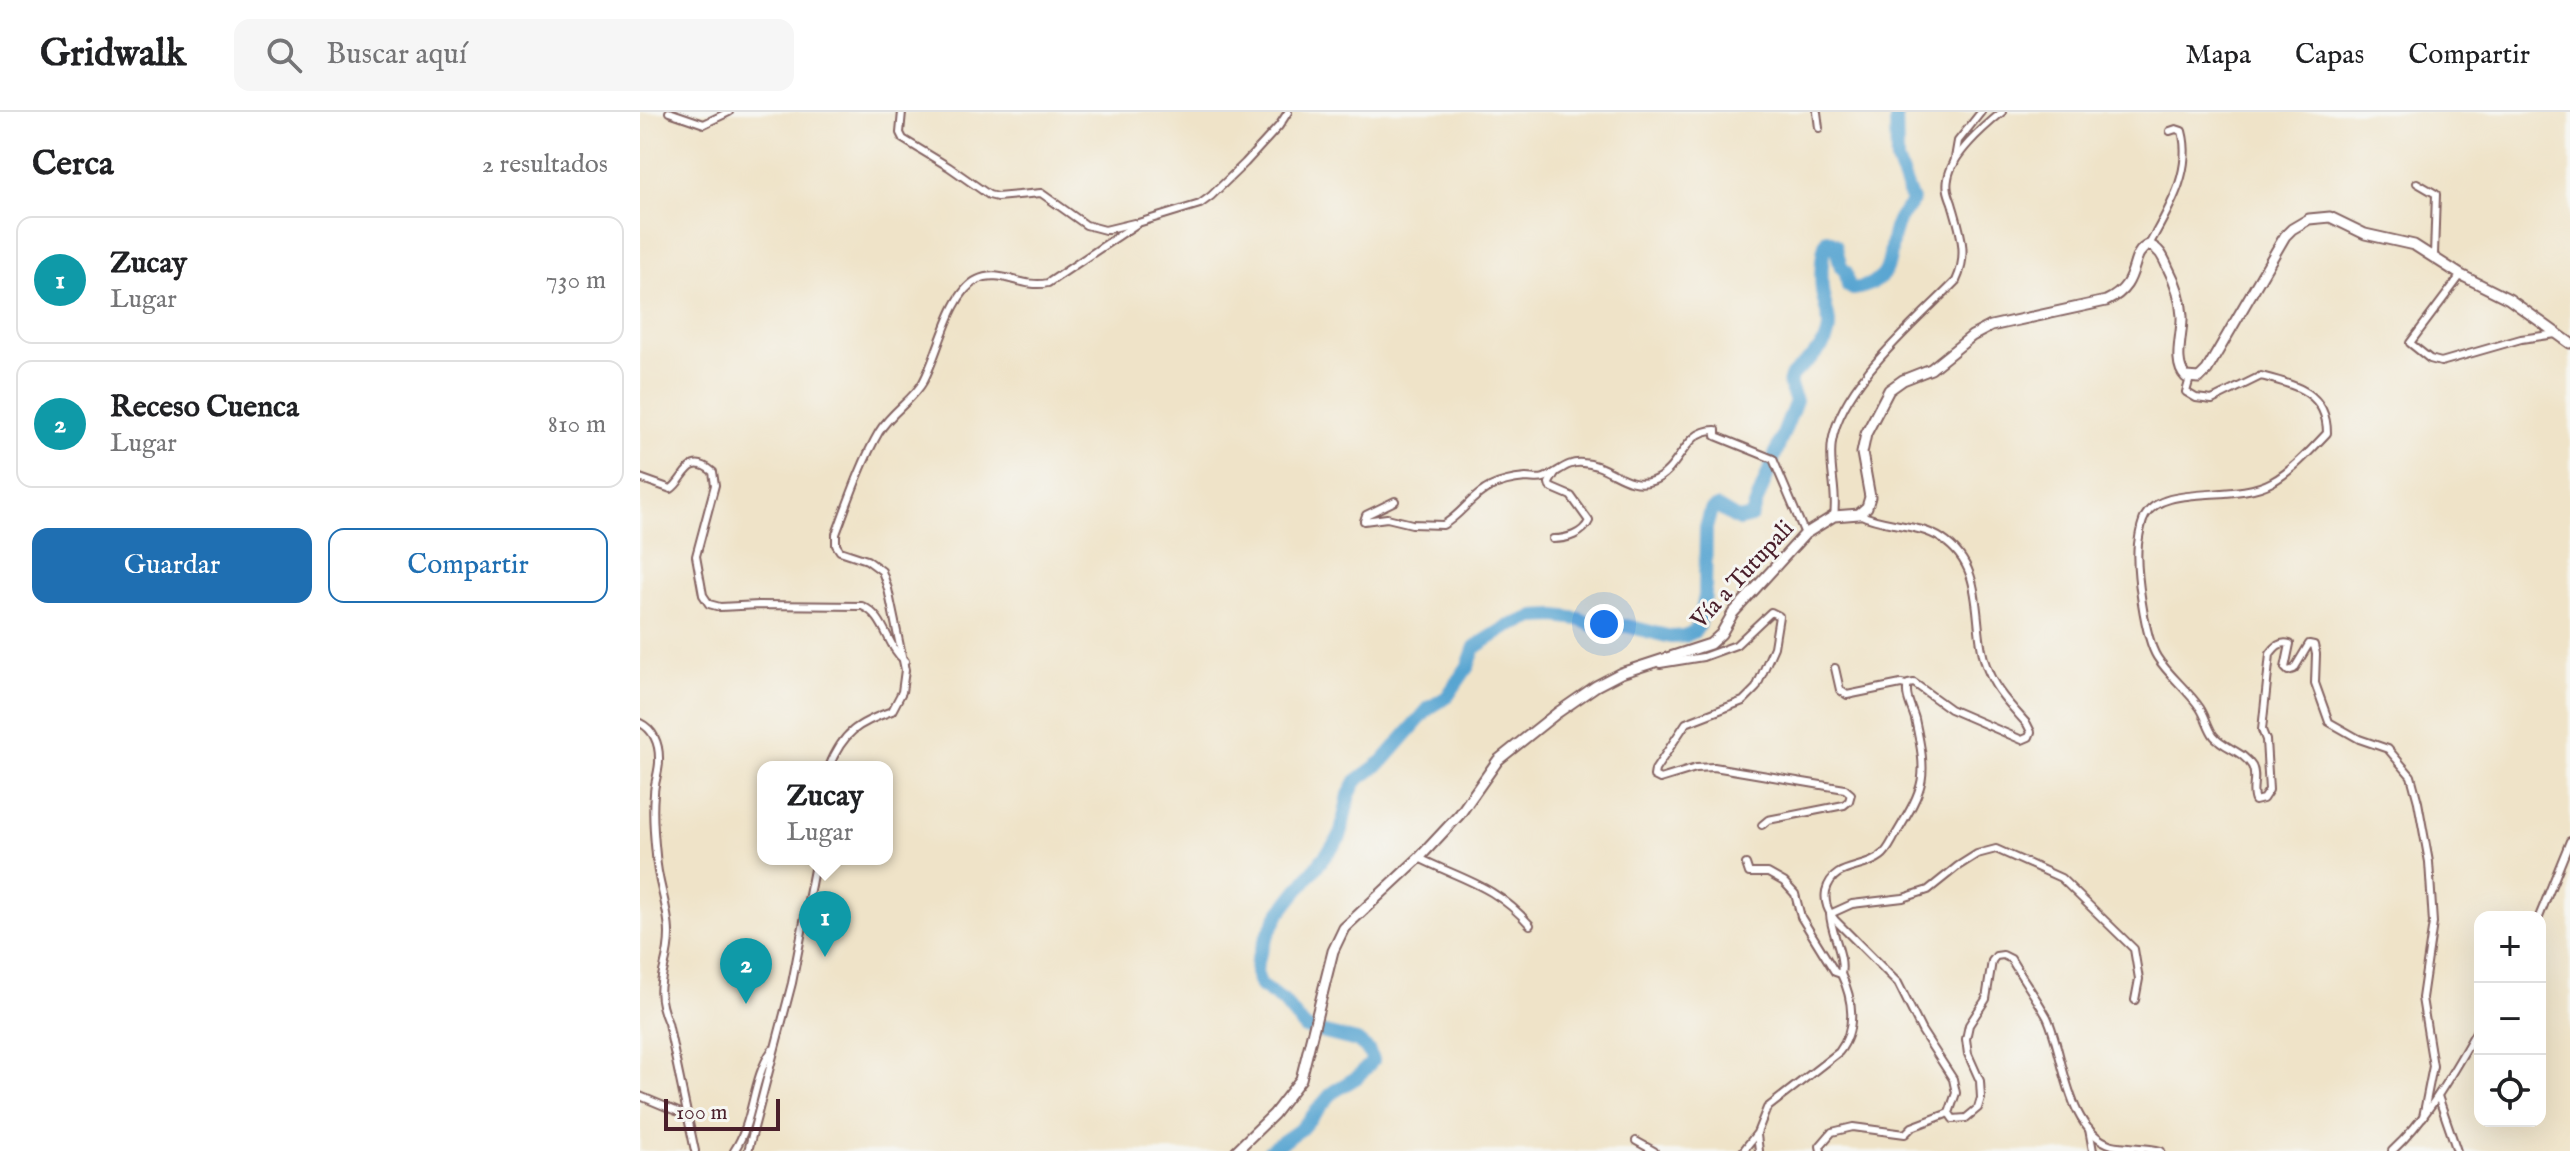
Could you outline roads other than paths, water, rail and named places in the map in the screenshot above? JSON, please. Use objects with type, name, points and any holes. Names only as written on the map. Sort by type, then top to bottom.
[{"type":"street","points":[[669,112],[704,124],[729,112]]},
{"type":"street","points":[[902,112],[900,133],[903,139],[989,195],[1041,193],[1086,225],[1105,230],[1200,204],[1279,126],[1288,112]]},
{"type":"street","points":[[1817,112],[1819,128]]},
{"type":"street","points":[[1834,516],[1837,500],[1831,452],[1833,437],[1848,397],[1956,281],[1961,270],[1963,242],[1947,181],[1958,141],[1981,112]]},
{"type":"street","points":[[1954,164],[1969,143],[2002,112]]},
{"type":"street","points":[[1835,668],[1840,690],[1847,695],[1914,683],[1950,709],[2022,740],[2030,735],[2027,724],[1990,676],[1980,632],[1977,594],[1970,574],[1957,553],[1929,533],[1874,521],[1859,514],[1867,507],[1870,497],[1863,465],[1866,434],[1877,410],[1895,385],[1919,376],[1972,336],[1991,326],[2118,296],[2129,283],[2139,252],[2149,245],[2177,190],[2187,155],[2182,131],[2170,131]]},
{"type":"street","points":[[2417,183],[2436,194],[2434,255]]},
{"type":"street","points":[[2149,245],[2160,252],[2178,291],[2182,319],[2179,365],[2183,375],[2190,378],[2199,378],[2207,370],[2285,236],[2309,219],[2330,217],[2365,234],[2414,245],[2434,255],[2461,275],[2509,299],[2570,343]]},
{"type":"street","points":[[832,761],[847,734],[863,721],[892,711],[898,703],[905,680],[905,661],[882,571],[867,560],[840,551],[836,545],[840,524],[878,433],[893,411],[921,387],[946,325],[969,285],[979,278],[992,276],[1035,286],[1048,283],[1138,223]]},
{"type":"street","points":[[2461,275],[2410,343],[2430,359],[2448,361],[2521,339],[2556,334]]},
{"type":"street","points":[[2190,378],[2186,392],[2196,398],[2212,400],[2261,376],[2297,386],[2322,405],[2327,419],[2327,433],[2271,482],[2250,489],[2168,499],[2152,508],[2141,519],[2137,550],[2142,603],[2152,648],[2158,660],[2203,712],[2215,737],[2247,758],[2254,769],[2252,795],[2255,801],[2263,799],[2269,790],[2266,740],[2262,730],[2270,654],[2277,645],[2285,643],[2290,644],[2285,668],[2288,671],[2294,669],[2309,644],[2314,645],[2315,683],[2329,722],[2359,739],[2388,749],[2411,776],[2429,862],[2433,923],[2422,998],[2433,1066],[2423,1117]]},
{"type":"street","points":[[1395,501],[1366,515],[1364,521],[1387,518],[1412,524],[1443,525],[1474,497],[1493,485],[1518,479],[1544,478],[1566,464],[1582,462],[1602,467],[1637,484],[1652,481],[1671,469],[1694,436],[1711,429],[1716,430],[1716,436],[1769,455],[1776,463],[1805,534]]},
{"type":"street","points":[[640,478],[671,489],[692,466],[706,467],[714,475],[715,485],[696,556],[703,595],[709,604],[720,607],[867,608],[878,618],[897,655],[905,661]]},
{"type":"street","points":[[1553,539],[1578,533],[1589,521],[1571,496],[1550,487],[1549,483],[1557,470]]},
{"type":"street","name":"Vía a Tutupali","points":[[1236,1151],[1296,1089],[1301,1079],[1333,951],[1344,928],[1419,858],[1460,814],[1505,754],[1596,686],[1653,662],[1710,644],[1721,634],[1733,613],[1805,534],[1834,516],[1859,514]]},
{"type":"street","points":[[1653,662],[1660,664],[1703,657],[1736,645],[1771,612],[1779,616],[1774,647],[1756,688],[1743,701],[1686,723],[1654,776],[1660,779],[1696,768],[1714,767],[1845,789],[1851,794],[1844,805],[1784,816],[1762,825]]},
{"type":"street","points":[[1743,1151],[1757,1133],[1767,1108],[1839,1052],[1851,1033],[1851,1005],[1841,974],[1842,965],[1830,927],[1825,895],[1839,871],[1882,856],[1921,790],[1922,753],[1906,685]]},
{"type":"street","points":[[640,723],[649,727],[655,736],[659,759],[653,795],[656,860],[667,910],[669,937],[658,989],[695,1151]]},
{"type":"street","points":[[2541,911],[2570,841]]},
{"type":"street","points":[[1830,914],[1852,904],[1903,898],[1928,890],[1977,854],[1996,849],[2061,878],[2134,949],[2139,979],[2135,1000]]},
{"type":"street","points":[[1419,858],[1462,875],[1493,892],[1530,925]]},
{"type":"street","points":[[1746,864],[1749,873],[1774,875],[1795,894],[1801,917],[1835,972],[1841,974]]},
{"type":"street","points":[[748,1151],[798,955],[815,865]]},
{"type":"street","points":[[1830,914],[1898,983],[1904,993],[1922,1031],[1953,1079],[1956,1093],[1949,1113]]},
{"type":"street","points":[[1949,1113],[1953,1119],[1960,1120],[1978,1108],[1981,1090],[1968,1054],[1967,1032],[1986,999],[1993,959],[2003,955],[2011,959],[2047,1017],[2074,1101],[2089,1129],[2093,1151]]},
{"type":"street","points":[[2392,1151],[2438,1096],[2474,1035]]},
{"type":"street","points":[[734,1151],[749,1118],[763,1062],[776,1043]]},
{"type":"street","points":[[640,1096],[688,1116]]},
{"type":"street","points":[[2438,1096],[2457,1151]]},
{"type":"street","points":[[1821,1151],[1820,1146],[1832,1132],[1853,1127],[1905,1134],[1921,1123],[1949,1113]]},
{"type":"street","points":[[2089,1129],[2111,1145],[2161,1151]]},
{"type":"street","points":[[1757,1133],[1759,1151]]},
{"type":"street","points":[[1636,1141],[1654,1151]]},
{"type":"waterway","points":[[1269,1151],[1301,1129],[1333,1092],[1359,1076],[1373,1060],[1368,1050],[1357,1041],[1305,1028],[1283,1001],[1261,986],[1256,973],[1257,961],[1279,914],[1340,837],[1349,795],[1356,781],[1383,761],[1429,708],[1447,697],[1468,666],[1475,647],[1507,627],[1534,617],[1556,616],[1579,619],[1595,626],[1627,626],[1671,637],[1685,636],[1695,631],[1705,596],[1706,528],[1711,510],[1717,507],[1739,520],[1751,517],[1796,401],[1789,384],[1791,377],[1826,340],[1829,323],[1821,275],[1827,240],[1835,244],[1848,286],[1853,289],[1879,279],[1889,263],[1898,221],[1912,201],[1897,161],[1896,112]]},
{"type":"place","name":"Zucay","points":[[825,957]]},
{"type":"place","name":"Receso Cuenca","points":[[746,1004]]}]
